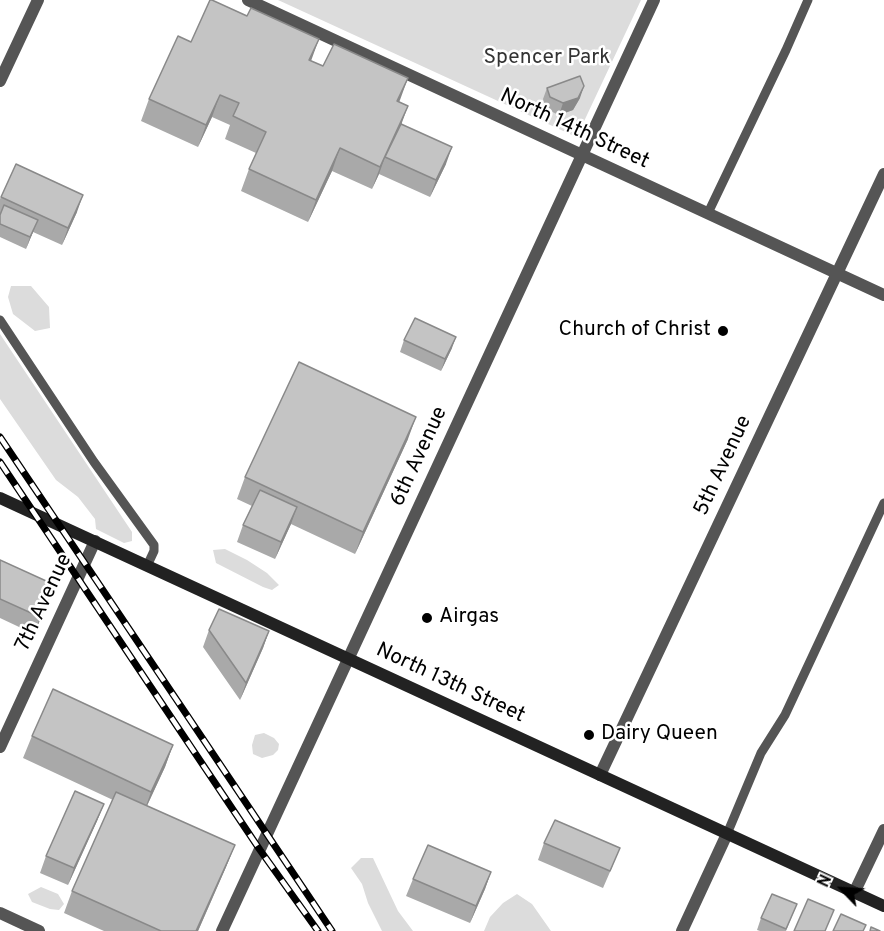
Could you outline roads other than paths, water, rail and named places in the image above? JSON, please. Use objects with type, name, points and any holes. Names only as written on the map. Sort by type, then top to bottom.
[{"type":"main road","name":"North 13th Street","points":[[0,498],[884,906]]},
{"type":"street","points":[[0,81],[38,0]]},
{"type":"street","name":"North 14th Street","points":[[248,0],[884,295]]},
{"type":"street","name":"6th Avenue","points":[[222,931],[654,0]]},
{"type":"street","name":"5th Avenue","points":[[600,775],[884,174]]},
{"type":"street","name":"7th Avenue","points":[[0,747],[94,541]]},
{"type":"street","points":[[854,893],[884,830]]},
{"type":"street","points":[[682,931],[727,834]]},
{"type":"street","points":[[0,913],[39,931]]},
{"type":"lane","points":[[708,213],[808,0]]},
{"type":"lane","points":[[0,320],[94,462],[153,545],[154,551],[147,566]]},
{"type":"lane","points":[[727,834],[761,753],[785,715],[884,503]]},
{"type":"railway","points":[[0,437],[332,931]]},
{"type":"railway","points":[[0,462],[260,850],[318,931]]},
{"type":"place","name":"Church of Christ","points":[[723,331]]},
{"type":"place","name":"Airgas","points":[[427,618]]},
{"type":"place","name":"Dairy Queen","points":[[589,735]]},
{"type":"park label","name":"Spencer Park","points":[[547,59]]}]
